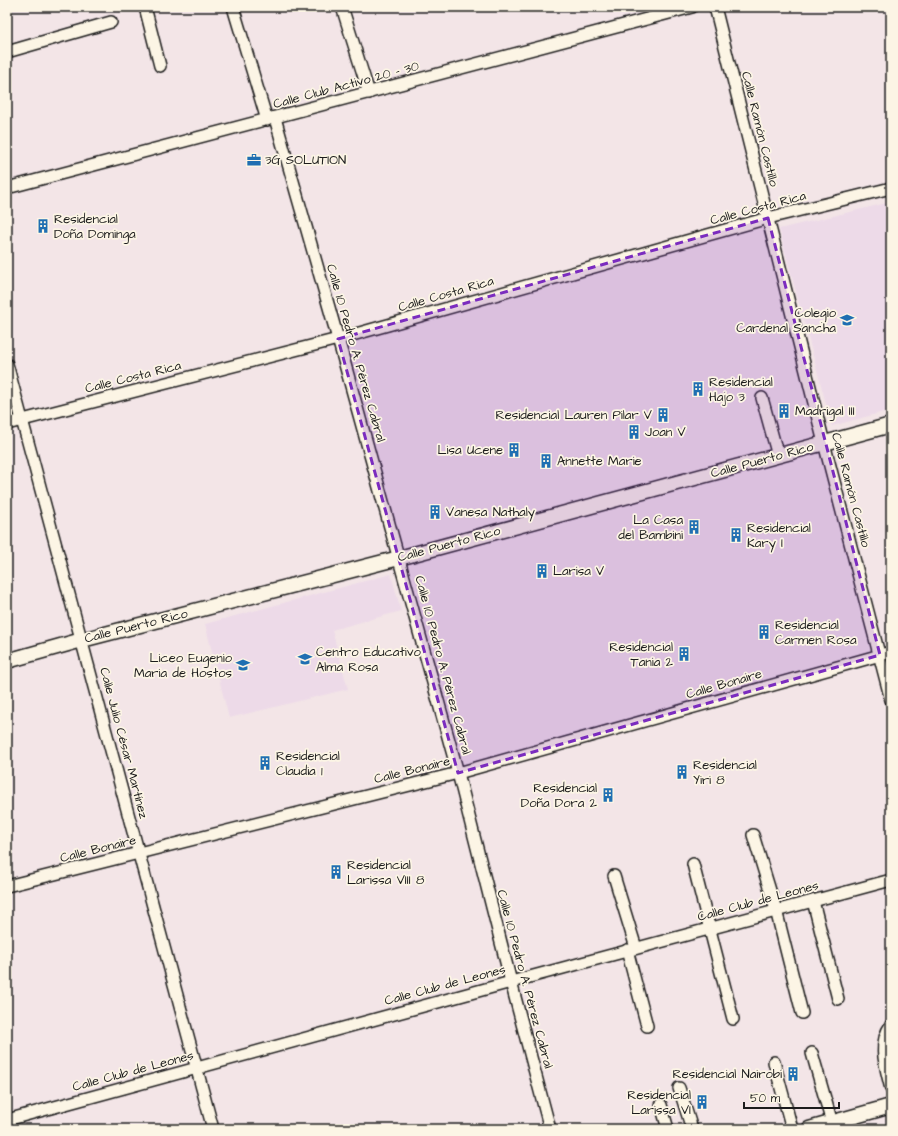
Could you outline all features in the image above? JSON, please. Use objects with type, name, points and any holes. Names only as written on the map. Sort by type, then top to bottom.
[{"type":"street","points":[[145,7],[160,66]]},
{"type":"street","points":[[342,7],[369,93]]},
{"type":"street","name":"Calle Club Activo 20 - 30","points":[[7,188],[692,7]]},
{"type":"street","name":"Calle Ramón Castillo","points":[[715,7],[824,443],[891,700]]},
{"type":"street","name":"Calle 10 Pedro A. Pérez Cabral","points":[[236,8],[338,339],[458,773],[510,982],[550,1129]]},
{"type":"street","points":[[7,52],[111,22]]},
{"type":"street","name":"Calle Costa Rica","points":[[7,424],[338,339],[768,218],[891,188]]},
{"type":"street","name":"Calle Julio César Martínez","points":[[7,364],[213,1129]]},
{"type":"street","points":[[762,398],[778,456]]},
{"type":"street","name":"Calle Puerto Rico","points":[[7,661],[891,426]]},
{"type":"street","name":"Calle Bonaire","points":[[7,886],[458,773],[891,652]]},
{"type":"street","points":[[753,835],[776,910],[802,1013]]},
{"type":"street","points":[[693,864],[733,1019]]},
{"type":"street","points":[[614,876],[632,949],[647,1026]]},
{"type":"street","name":"Calle Club de Leones","points":[[7,1120],[510,982],[891,880]]},
{"type":"street","points":[[813,901],[838,999]]},
{"type":"street","points":[[891,1025],[883,1040],[883,1050],[891,1089]]},
{"type":"street","points":[[812,1053],[832,1123]]},
{"type":"street","points":[[774,1062],[792,1129]]},
{"type":"street","points":[[678,1088],[692,1129]]},
{"type":"street","points":[[661,1105],[668,1129]]},
{"type":"street","points":[[809,1129],[891,1106]]},
{"type":"highlighted area","points":[[768,218],[880,655],[458,773],[338,339]]},
{"type":"shaded area","name":"Colegio Cardenal Sancha","points":[[891,202],[891,410],[832,426],[779,229]]},
{"type":"shaded area","name":"Centro Educativo Alma Rosa","points":[[391,574],[401,611],[332,630],[348,689],[229,718],[205,624]]},
{"type":"place","name":"3G SOLUTION","points":[[254,160]]},
{"type":"place","name":"Residencial Doña Dominga","points":[[43,226]]},
{"type":"place","name":"Colegio Cardenal Sancha","points":[[847,320]]},
{"type":"place","name":"Residencial Hajo 3","points":[[698,389]]},
{"type":"place","name":"Madrigal III","points":[[784,411]]},
{"type":"place","name":"Residencial Lauren Pilar V","points":[[663,415]]},
{"type":"place","name":"Joan V","points":[[634,432]]},
{"type":"place","name":"Lisa Ucene","points":[[514,450]]},
{"type":"place","name":"Annette Marie","points":[[546,461]]},
{"type":"place","name":"Vanesa Nathaly","points":[[435,512]]},
{"type":"place","name":"La Casa del Bambini","points":[[694,527]]},
{"type":"place","name":"Residencial Kary I","points":[[736,535]]},
{"type":"place","name":"Larisa V","points":[[542,571]]},
{"type":"place","name":"Residencial Carmen Rosa","points":[[764,632]]},
{"type":"place","name":"Residencial Tania 2","points":[[684,654]]},
{"type":"place","name":"Centro Educativo Alma Rosa","points":[[305,659]]},
{"type":"place","name":"Liceo Eugenio Maria de Hostos","points":[[243,665]]},
{"type":"place","name":"Residencial Claudia 1","points":[[265,763]]},
{"type":"place","name":"Residencial Yiri 8","points":[[682,772]]},
{"type":"place","name":"Residencial Doña Dora 2","points":[[608,795]]},
{"type":"place","name":"Residencial Larissa VIII 8","points":[[336,872]]},
{"type":"place","name":"Residencial Nairobi","points":[[793,1074]]},
{"type":"place","name":"Residencial Larissa VI","points":[[702,1102]]}]
